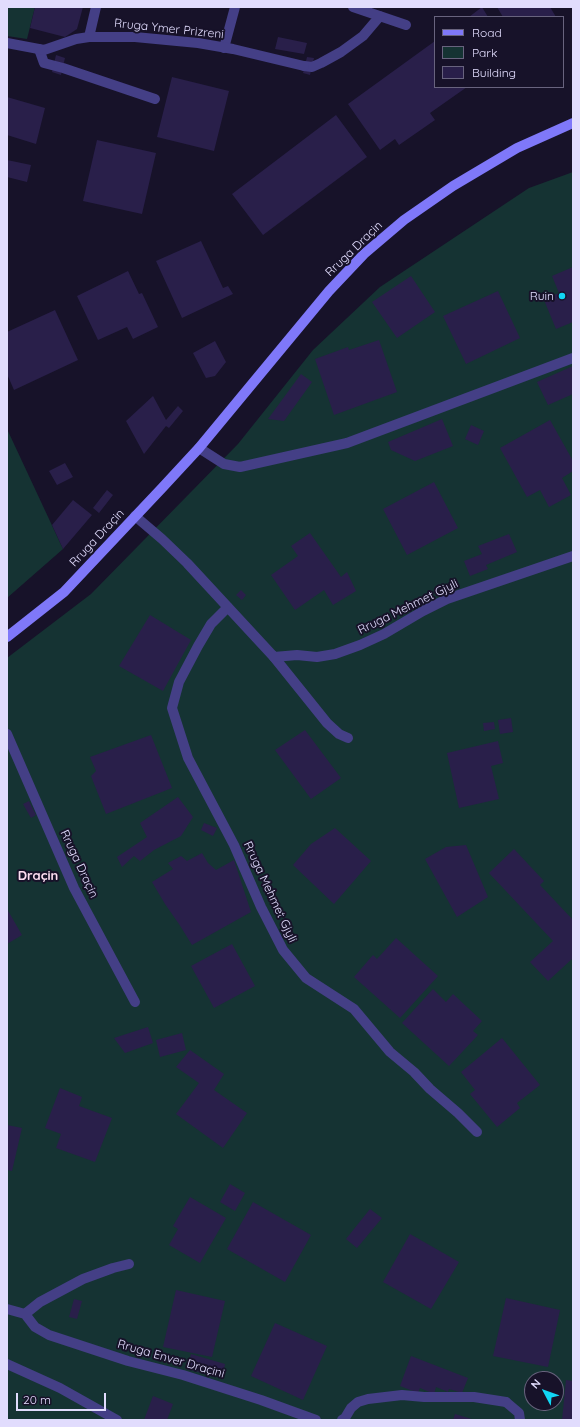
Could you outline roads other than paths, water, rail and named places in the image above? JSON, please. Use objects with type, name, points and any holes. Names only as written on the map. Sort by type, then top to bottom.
[{"type":"main road","name":"Rruga Draçin","points":[[7,637],[64,592],[162,488],[199,448],[329,291],[364,254],[404,220],[453,186],[517,148],[573,123]]},
{"type":"street","points":[[89,37],[96,7]]},
{"type":"street","points":[[224,48],[235,7]]},
{"type":"street","points":[[354,7],[406,25]]},
{"type":"street","name":"Rruga Ymer Prizreni","points":[[7,43],[44,50],[76,39],[89,37],[134,37],[198,43],[312,67],[341,52],[363,36],[380,16]]},
{"type":"street","points":[[38,49],[44,63],[155,99]]},
{"type":"street","points":[[199,448],[224,464],[240,467],[347,443],[573,358]]},
{"type":"street","points":[[135,516],[187,563],[274,657],[327,723],[339,734],[348,738]]},
{"type":"street","name":"Rruga Mehmet Gjyli","points":[[274,657],[297,655],[317,657],[335,654],[384,634],[447,599],[573,556]]},
{"type":"street","name":"Rruga Mehmet Gjyli","points":[[228,607],[212,624],[198,646],[179,682],[172,708],[188,758],[234,845],[261,907],[283,950],[306,978],[354,1010],[390,1052],[414,1072],[430,1089],[478,1132]]},
{"type":"street","name":"Rruga Draçin","points":[[7,734],[74,888],[135,1002]]},
{"type":"street","points":[[7,1309],[25,1314],[40,1302],[83,1279],[129,1264]]},
{"type":"street","name":"Rruga Enver Draçini","points":[[25,1314],[35,1327],[49,1335],[128,1360],[183,1375],[316,1420]]},
{"type":"street","points":[[7,1364],[60,1388],[117,1420]]},
{"type":"street","points":[[342,1420],[351,1408],[358,1402],[368,1399],[402,1395],[474,1397],[506,1402],[519,1413],[520,1420]]},
{"type":"place","name":"Ruin","points":[[562,296]]},
{"type":"district","name":"Draçin","points":[[38,876]]}]
